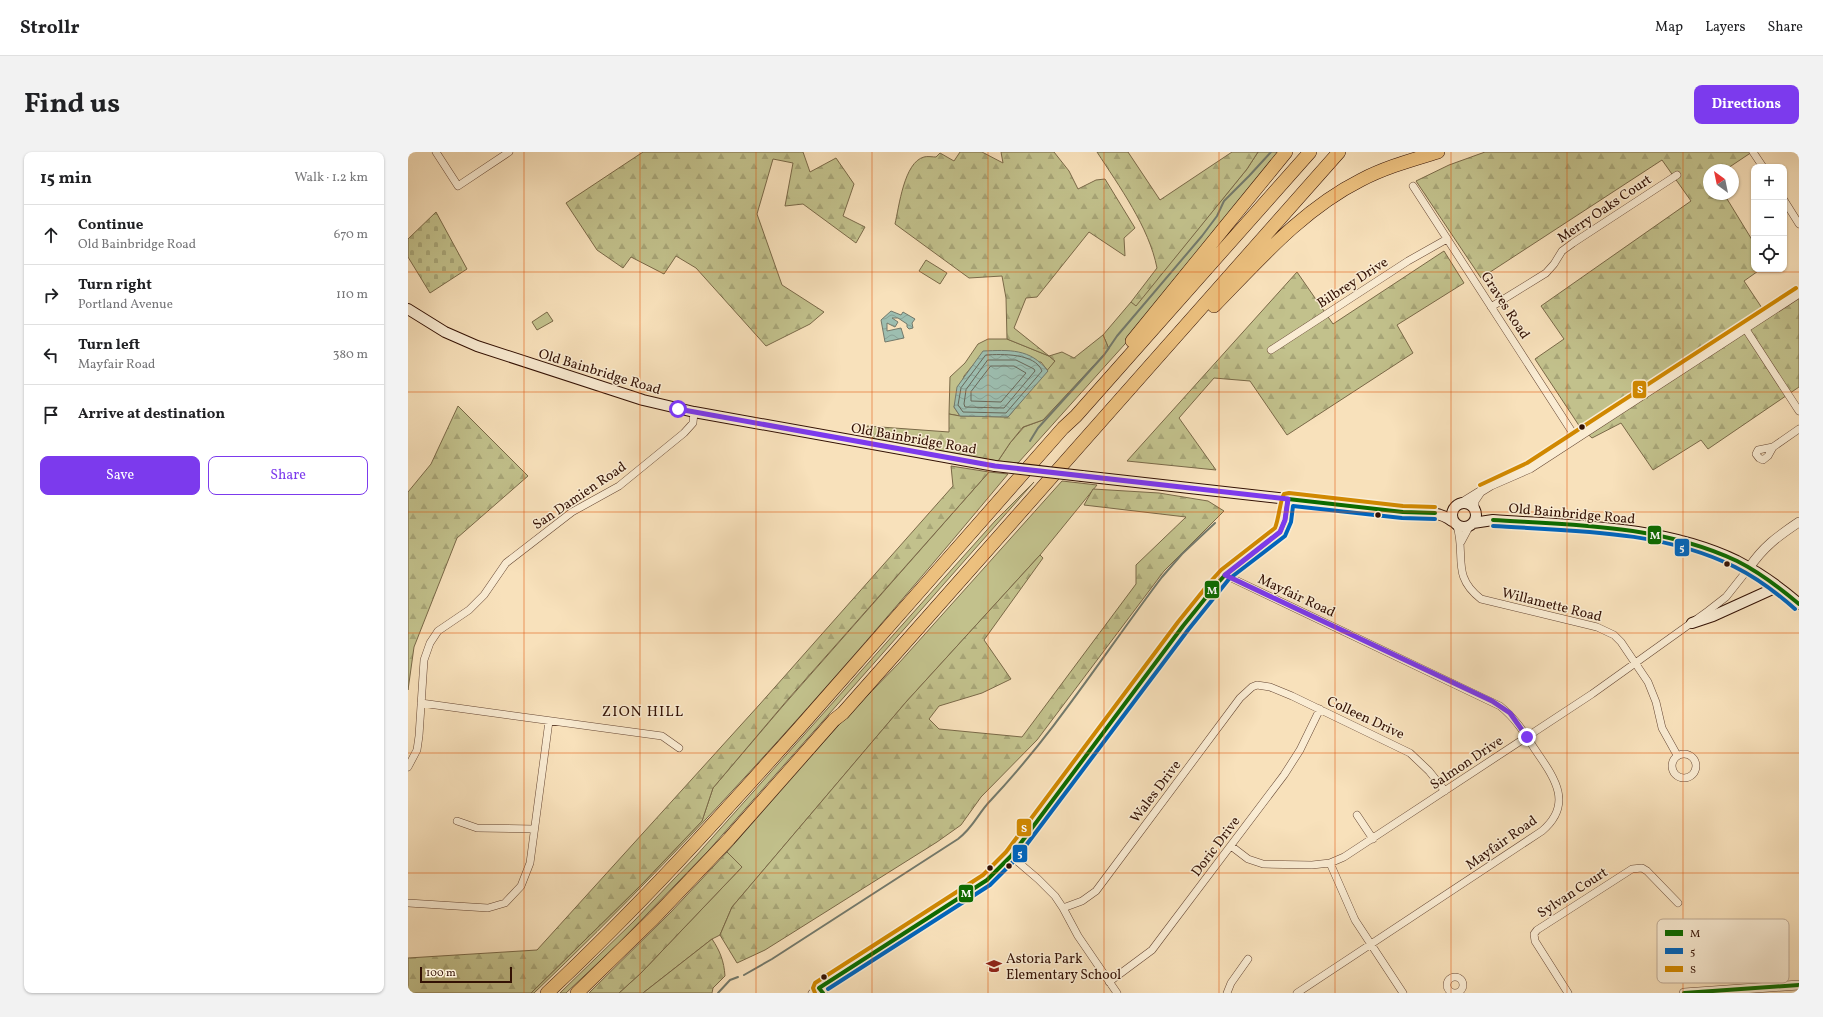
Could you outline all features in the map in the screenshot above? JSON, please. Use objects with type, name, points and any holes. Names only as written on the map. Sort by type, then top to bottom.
[{"type":"highway","points":[[1063,428],[1071,411],[1122,353],[1286,152]]},
{"type":"highway","points":[[547,993],[674,867],[934,577],[1063,428],[1076,416],[1310,152]]},
{"type":"highway","points":[[577,993],[654,918],[729,839],[896,654],[1339,152]]},
{"type":"highway","points":[[1181,331],[1210,310],[1293,226],[1309,213],[1360,180],[1400,163],[1438,152]]},
{"type":"main road","name":"Old Bainbridge Road","points":[[409,312],[445,332],[477,346],[635,398],[694,412],[995,466],[1403,512],[1435,513],[1446,516],[1455,524]]},
{"type":"main road","points":[[1462,503],[1469,504],[1475,510],[1476,518],[1471,525],[1460,528],[1455,524],[1451,515],[1452,509],[1462,503]]},
{"type":"main road","name":"Old Bainbridge Road","points":[[1435,513],[1452,509]]},
{"type":"main road","name":"Old Bainbridge Road","points":[[1475,510],[1493,520]]},
{"type":"main road","name":"Old Bainbridge Road","points":[[1471,525],[1493,520],[1618,530],[1664,537],[1707,549],[1738,562],[1777,587],[1799,604]]},
{"type":"main road","points":[[1692,622],[1713,616],[1777,587]]},
{"type":"street","points":[[436,152],[458,186],[509,152]]},
{"type":"street","points":[[1753,152],[1760,164]]},
{"type":"street","name":"Merry Oaks Court","points":[[1491,307],[1546,273],[1562,251],[1573,243],[1677,175]]},
{"type":"street","name":"Graves Road","points":[[1413,186],[1576,438]]},
{"type":"street","points":[[1787,205],[1799,224]]},
{"type":"street","name":"Bilbrey Drive","points":[[1271,350],[1408,261],[1447,239]]},
{"type":"street","points":[[1462,503],[1482,490],[1521,473],[1799,293]]},
{"type":"street","points":[[1745,328],[1799,411]]},
{"type":"street","name":"San Damien Road","points":[[408,767],[417,750],[424,660],[430,643],[438,631],[468,610],[484,595],[506,563],[572,512],[619,486],[684,433],[693,423],[694,412]]},
{"type":"street","points":[[1773,446],[1799,428]]},
{"type":"street","points":[[1475,510],[1477,495],[1482,490]]},
{"type":"street","points":[[818,991],[987,880],[1011,856],[1183,626],[1225,575],[1280,532],[1285,520],[1288,499]]},
{"type":"street","points":[[1749,568],[1759,553],[1768,544],[1799,522]]},
{"type":"street","name":"Willamette Road","points":[[1455,524],[1461,543],[1462,576],[1471,590],[1482,599],[1597,627],[1614,635],[1621,642],[1653,692],[1662,728],[1677,756]]},
{"type":"street","name":"Willamette Road","points":[[1461,543],[1471,525]]},
{"type":"street","name":"Salmon Drive","points":[[1232,846],[1248,859],[1263,864],[1312,865],[1330,863],[1344,857],[1527,737],[1635,663],[1726,597],[1749,568]]},
{"type":"street","name":"Mayfair Road","points":[[1225,575],[1492,701],[1510,713],[1556,781],[1558,791],[1556,813],[1549,824],[1525,842],[1297,993]]},
{"type":"street","name":"Colleen Drive","points":[[1262,685],[1270,687],[1410,753],[1429,771],[1445,791]]},
{"type":"street","name":"Wales Drive","points":[[1063,908],[1082,901],[1096,891],[1240,698],[1252,687],[1262,685]]},
{"type":"street","points":[[421,703],[662,736],[679,748]]},
{"type":"street","name":"Doric Drive","points":[[1109,982],[1152,950],[1232,846],[1300,750],[1320,710]]},
{"type":"street","points":[[408,904],[488,908],[505,903],[521,886],[530,863],[549,721]]},
{"type":"street","points":[[1357,815],[1373,839]]},
{"type":"street","points":[[457,821],[477,828],[534,829]]},
{"type":"street","points":[[1011,856],[1038,879],[1063,908],[1078,936],[1117,993]]},
{"type":"street","points":[[1330,863],[1355,920],[1403,993]]},
{"type":"street","name":"Sylvan Court","points":[[1568,993],[1535,941],[1534,934],[1537,930],[1620,876],[1638,867],[1647,871],[1678,903]]},
{"type":"street","points":[[1227,993],[1231,983],[1248,959]]},
{"type":"street","points":[[1684,993],[1799,984]]},
{"type":"green space","points":[[643,152],[803,152],[810,172],[836,158],[854,184],[843,216],[865,227],[856,243],[803,204],[785,206],[793,163],[773,159],[757,214],[782,285],[824,312],[810,324],[766,346],[696,268],[676,256],[664,274],[631,257],[623,268],[597,250],[566,203]]},
{"type":"green space","points":[[960,152],[982,152],[1003,163],[1001,152],[1054,152],[1069,171],[1078,189],[1096,180],[1105,179],[1135,228],[1124,238],[1125,256],[1089,232],[1037,297],[1026,298],[1014,328],[1049,356],[1007,339],[1006,298],[1002,276],[969,278],[895,224],[907,176],[917,161],[925,157],[936,157],[940,153],[954,161]]},
{"type":"green space","points":[[1097,152],[1128,152],[1160,200],[1232,152],[1258,152],[1247,169],[1136,306],[1131,302],[1157,268],[1153,253],[1140,222],[1124,193]]},
{"type":"green space","points":[[1258,152],[1283,152],[1151,315],[1018,463],[998,461],[1010,443],[1024,427],[1043,420],[1109,349],[1103,335],[1131,302],[1136,305],[1247,169]]},
{"type":"green space","points":[[1485,152],[1752,152],[1734,164],[1703,164],[1703,200],[1728,200],[1751,238],[1751,272],[1757,272],[1744,281],[1764,311],[1799,288],[1799,387],[1708,449],[1701,440],[1653,470],[1621,423],[1592,438],[1580,427],[1535,359],[1564,339],[1541,306],[1691,201],[1662,160],[1481,278],[1416,181],[1449,165]]},
{"type":"green space","points":[[436,212],[467,269],[430,293],[408,257],[408,239]]},
{"type":"green space","points":[[1444,251],[1464,283],[1397,325],[1413,353],[1287,435],[1250,381],[1214,378],[1179,418],[1216,470],[1127,461],[1297,272],[1333,324]]},
{"type":"green space","points":[[926,260],[947,273],[940,284],[919,271]]},
{"type":"green space","points":[[547,312],[553,321],[537,330],[532,322]]},
{"type":"green space","points":[[1103,335],[1109,349],[1043,420],[1023,427],[998,461],[873,439],[867,426],[949,432],[949,414],[960,416],[1008,417],[1055,361],[1049,356],[1062,352],[1074,358]]},
{"type":"green space","points":[[988,339],[1007,339],[1049,356],[1055,361],[1048,371],[1041,362],[973,365],[964,376],[954,407],[960,416],[949,414],[950,377],[965,363],[978,344]]},
{"type":"green space","points":[[458,406],[528,476],[457,538],[414,647],[408,690],[408,492],[431,464]]},
{"type":"green space","points":[[951,466],[989,472],[789,698],[713,788],[702,821],[641,885],[531,993],[408,993],[408,958],[537,950],[760,704],[953,486]]},
{"type":"green space","points":[[989,472],[1008,474],[837,675],[659,869],[597,932],[534,993],[531,993],[641,885],[702,821],[713,788],[782,707]]},
{"type":"green space","points":[[1062,481],[1097,485],[1040,555],[906,702],[732,907],[720,935],[712,939],[643,993],[619,993],[641,973],[742,867],[727,852],[837,727],[899,663]]},
{"type":"green space","points":[[1034,482],[708,851],[618,944],[566,993],[560,993],[634,921],[695,857],[995,521]]},
{"type":"green space","points":[[1093,489],[1159,493],[1208,501],[1224,511],[1164,571],[1037,740],[981,797],[961,825],[937,842],[765,950],[737,963],[720,935],[732,907],[906,702],[1040,555],[1043,558],[984,640],[1011,679],[982,693],[939,706],[929,719],[939,729],[1022,737],[1136,584],[1136,565],[1186,517],[1084,505]]},
{"type":"green space","points":[[727,852],[742,867],[641,973],[619,993],[589,993],[671,912]]},
{"type":"green space","points":[[712,939],[721,956],[725,976],[713,988],[712,993],[643,993]]},
{"type":"water","points":[[891,311],[901,315],[903,312],[915,319],[912,323],[913,328],[909,329],[907,324],[898,318],[892,318],[898,322],[895,327],[887,323],[887,331],[901,328],[904,338],[885,342],[881,320]]},
{"type":"water","points":[[1002,350],[1026,354],[1041,363],[1048,371],[1008,417],[960,416],[954,407],[957,387],[983,351]]},
{"type":"waterway","points":[[1030,441],[1038,428],[1104,355],[1117,336],[1202,236],[1217,216],[1224,201],[1271,152]]},
{"type":"waterway","points":[[744,975],[772,959],[958,839],[972,825],[987,805],[1037,747],[1080,691],[1162,577],[1182,554],[1215,523]]},
{"type":"waterway","points":[[718,993],[730,980],[738,977]]},
{"type":"transit line","name":"S","points":[[1480,485],[1527,463],[1796,288]]},
{"type":"transit line","name":"S","points":[[815,993],[813,988],[815,983],[983,875],[1006,852],[1178,622],[1211,581],[1221,570],[1275,528],[1284,494],[1289,493],[1403,506],[1435,507]]},
{"type":"transit line","name":"M","points":[[823,993],[819,988],[987,880],[1011,856],[1183,626],[1216,585],[1225,575],[1280,532],[1285,520],[1288,499],[1403,512],[1435,513]]},
{"type":"transit line","name":"5","points":[[828,989],[990,885],[1015,860],[1188,630],[1229,579],[1285,536],[1291,522],[1293,506],[1402,518],[1435,519]]},
{"type":"transit line","name":"M","points":[[1493,520],[1555,523],[1617,529],[1678,540],[1708,549],[1737,561],[1769,581],[1799,604]]},
{"type":"transit line","name":"5","points":[[1493,526],[1616,534],[1677,546],[1707,555],[1743,571],[1766,586],[1795,609]]},
{"type":"transit line","name":"M","points":[[1684,993],[1799,985]]},
{"type":"place","name":"Astoria Park Elementary School","points":[[994,966]]},
{"type":"district","name":"ZION HILL","points":[[643,711]]},
{"type":"route","points":[[678,409],[818,434],[858,443],[995,466],[1288,499],[1284,526],[1280,532],[1225,575],[1492,701],[1510,713],[1527,737]]}]
